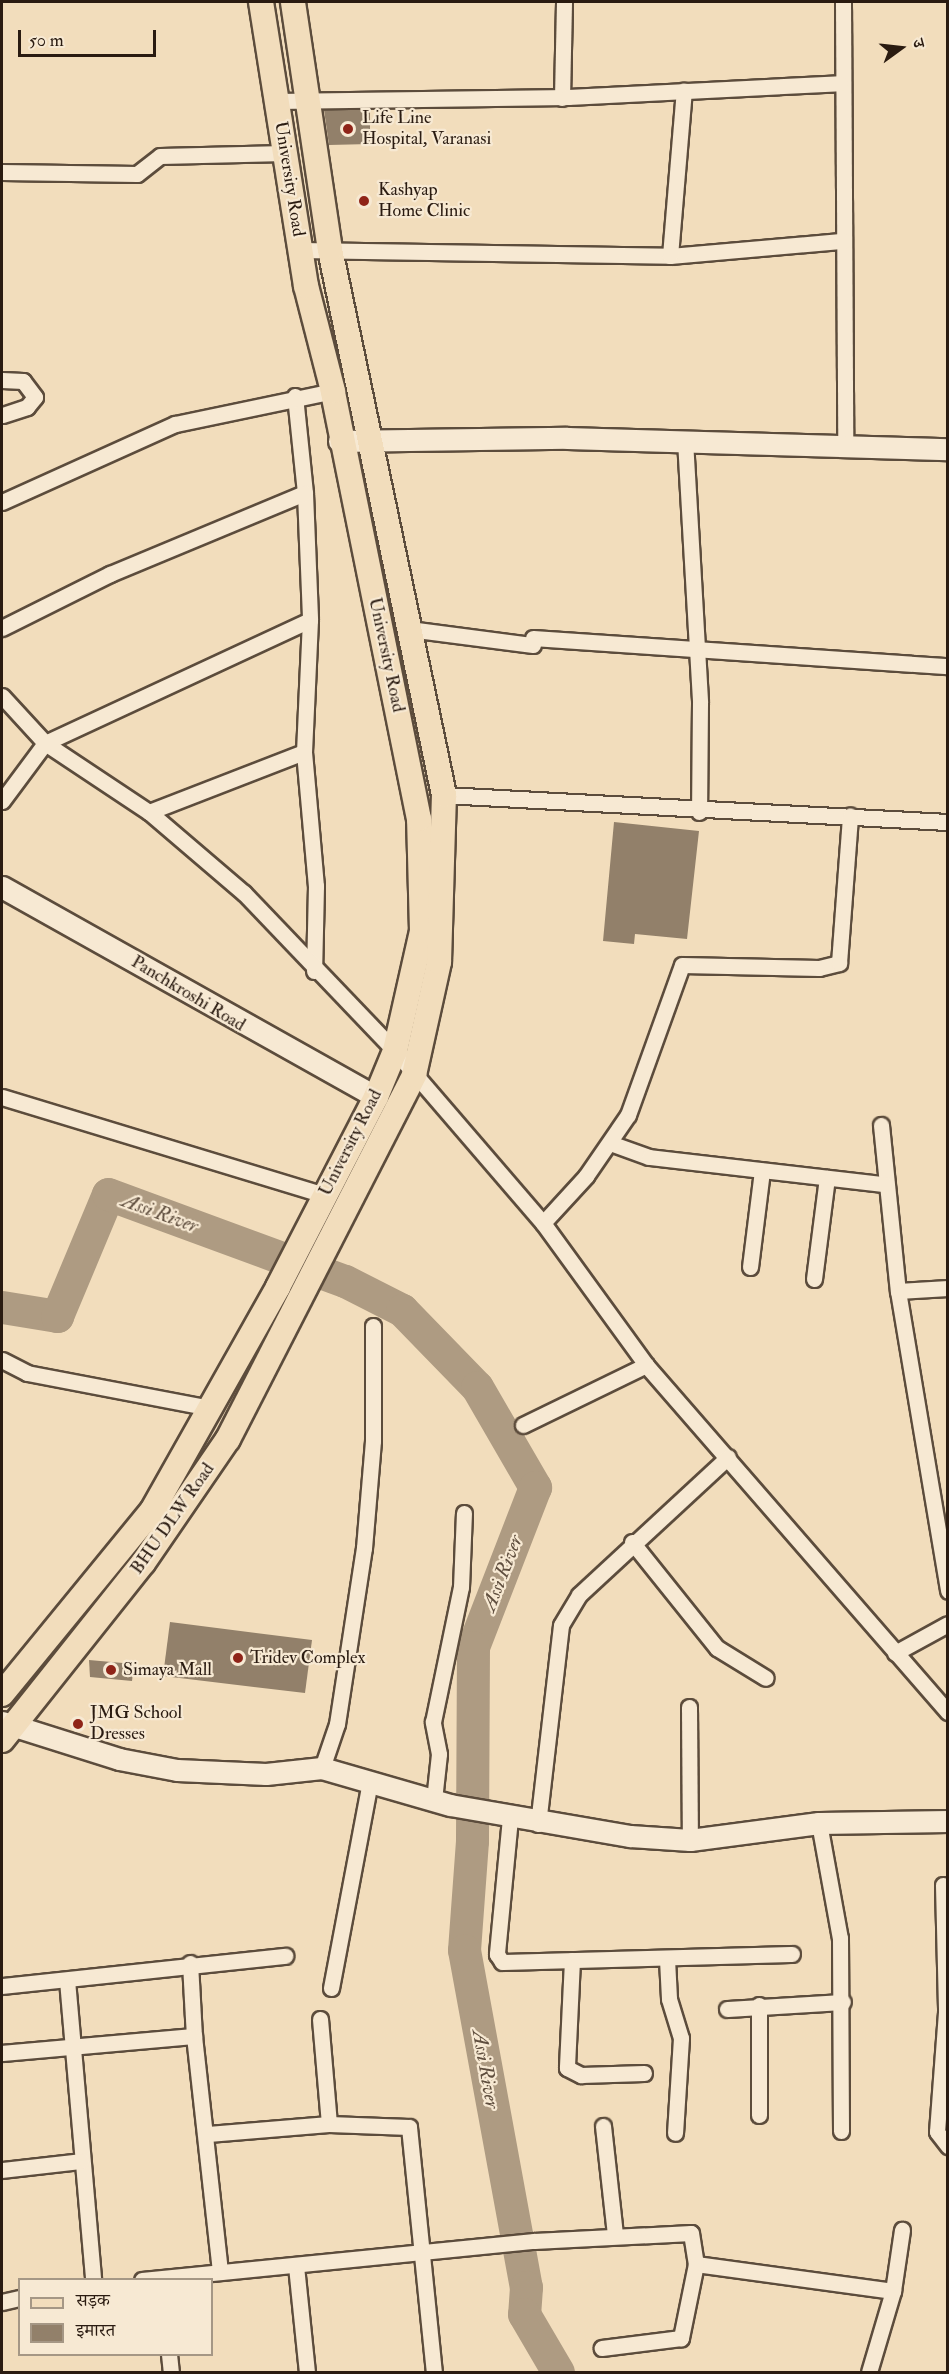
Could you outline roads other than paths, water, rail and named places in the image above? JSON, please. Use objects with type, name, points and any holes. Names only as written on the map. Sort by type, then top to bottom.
[{"type":"main road","name":"University Road","points":[[261,2],[300,250],[333,391],[339,441],[419,819],[422,931],[395,1051],[376,1097],[278,1287]]},
{"type":"main road","name":"BHU DLW Road","points":[[6,1729],[186,1505],[228,1439],[340,1228],[414,1075],[439,962],[444,795],[330,250],[293,2]]},
{"type":"main road","name":"BHU DLW Road","points":[[2,1694],[152,1511],[278,1287]]},
{"type":"street","points":[[562,98],[564,2]]},
{"type":"street","points":[[843,2],[840,83],[845,448]]},
{"type":"street","points":[[277,101],[562,98],[840,83]]},
{"type":"street","points":[[670,256],[684,92]]},
{"type":"street","points":[[2,172],[137,174],[160,156],[285,153]]},
{"type":"street","points":[[300,250],[670,256],[843,241]]},
{"type":"street","points":[[2,380],[23,381],[36,397],[27,407],[2,415]]},
{"type":"street","points":[[2,502],[175,424],[295,396],[333,391]]},
{"type":"street","points":[[295,396],[305,493],[310,620],[304,752],[316,886],[314,971]]},
{"type":"street","points":[[685,440],[697,652],[699,812]]},
{"type":"street","points":[[339,441],[685,440],[845,448],[948,449]]},
{"type":"street","points":[[2,628],[110,574],[305,493]]},
{"type":"street","points":[[2,801],[45,743],[310,620]]},
{"type":"street","points":[[409,629],[533,642],[948,666]]},
{"type":"street","points":[[2,696],[45,743],[149,813],[244,892],[314,971],[395,1051],[543,1223],[646,1365],[948,1712]]},
{"type":"street","points":[[149,813],[304,752]]},
{"type":"street","points":[[444,795],[699,812],[850,815],[948,822]]},
{"type":"street","points":[[543,1223],[610,1143],[644,1076],[682,965],[819,968],[839,963],[850,815]]},
{"type":"street","name":"Panchkroshi Road","points":[[2,887],[376,1097]]},
{"type":"street","points":[[2,1097],[324,1195]]},
{"type":"street","points":[[881,1125],[884,1184],[898,1291],[948,1591]]},
{"type":"street","points":[[610,1143],[649,1157],[884,1184]]},
{"type":"street","points":[[750,1267],[762,1171]]},
{"type":"street","points":[[814,1279],[827,1178]]},
{"type":"street","points":[[898,1291],[948,1288]]},
{"type":"street","points":[[322,1768],[338,1714],[366,1526],[373,1326]]},
{"type":"street","points":[[2,1360],[27,1373],[210,1408]]},
{"type":"street","points":[[523,1425],[646,1365]]},
{"type":"street","points":[[538,1824],[561,1625],[579,1595],[632,1542],[728,1457]]},
{"type":"street","points":[[442,1803],[439,1754],[433,1722],[461,1587],[464,1513]]},
{"type":"street","points":[[632,1542],[717,1648],[766,1678]]},
{"type":"street","points":[[895,1653],[948,1624]]},
{"type":"street","points":[[689,1707],[690,1840]]},
{"type":"street","points":[[6,1729],[119,1759],[177,1770],[266,1773],[322,1768],[442,1803],[538,1824],[690,1840],[819,1823],[948,1821]]},
{"type":"street","points":[[331,1988],[370,1782]]},
{"type":"street","points":[[500,1816],[497,1954],[510,1965],[572,1960],[792,1954]]},
{"type":"street","points":[[819,1823],[840,1938],[843,2002],[841,2131]]},
{"type":"street","points":[[944,1885],[947,2012],[937,2132],[948,2146]]},
{"type":"street","points":[[2,1986],[67,1980],[190,1963],[285,1956]]},
{"type":"street","points":[[668,1959],[669,1999],[681,2038],[675,2133]]},
{"type":"street","points":[[572,1960],[567,2068],[581,2075],[644,2073]]},
{"type":"street","points":[[190,1963],[194,2036],[208,2134],[220,2272]]},
{"type":"street","points":[[67,1980],[70,2046],[93,2278]]},
{"type":"street","points":[[727,2009],[759,2005],[843,2002]]},
{"type":"street","points":[[759,2005],[759,2115]]},
{"type":"street","points":[[320,2019],[329,2124]]},
{"type":"street","points":[[2,2053],[194,2036]]},
{"type":"street","points":[[208,2134],[329,2124],[409,2127],[434,2373]]},
{"type":"street","points":[[603,2126],[615,2235]]},
{"type":"street","points":[[2,2170],[81,2162]]},
{"type":"street","points":[[869,2373],[892,2291],[902,2230]]},
{"type":"street","points":[[164,2278],[422,2255],[534,2241],[615,2235],[691,2233],[696,2264],[681,2338],[602,2348]]},
{"type":"street","points":[[696,2264],[892,2291]]},
{"type":"street","points":[[296,2266],[307,2373]]},
{"type":"street","points":[[2,2302],[18,2298]]},
{"type":"street","points":[[169,2356],[171,2373]]},
{"type":"waterway","name":"Assi River","points":[[2,1307],[57,1316],[108,1194],[345,1281],[402,1310],[477,1387],[535,1487],[473,1647],[472,1841],[464,1950],[526,2287],[524,2314],[558,2372]]},
{"type":"place","name":"Life Line Hospital, Varanasi","points":[[348,129]]},
{"type":"place","name":"Kashyap Home Clinic","points":[[364,201]]},
{"type":"place","name":"Tridev Complex","points":[[238,1658]]},
{"type":"place","name":"Simaya Mall","points":[[111,1670]]},
{"type":"place","name":"JMG School Dresses","points":[[78,1724]]}]
